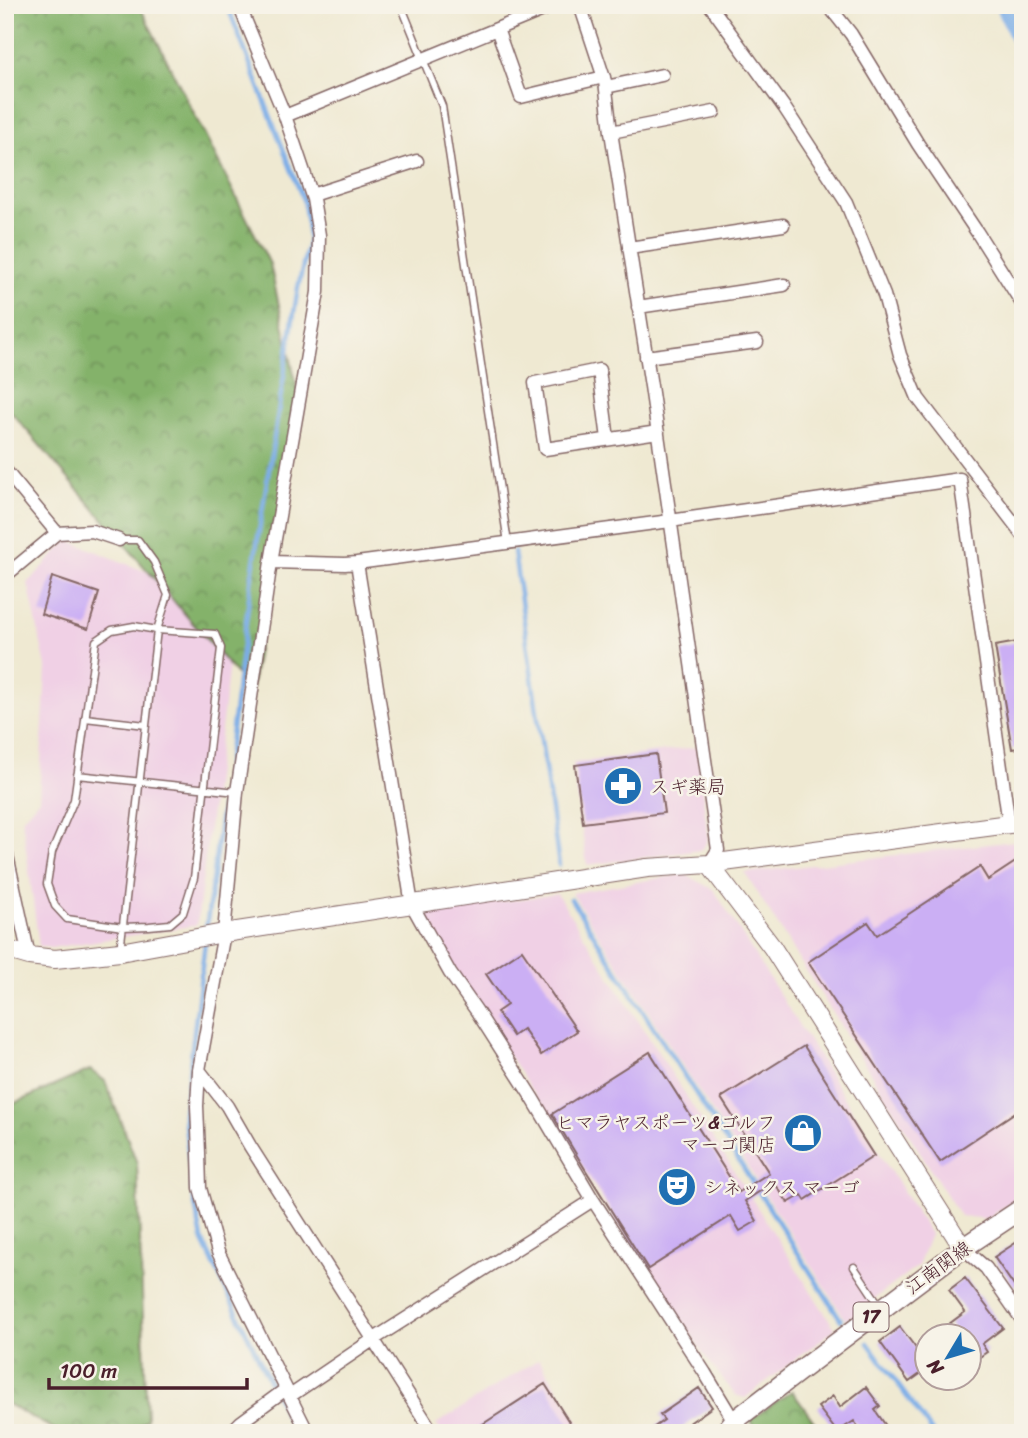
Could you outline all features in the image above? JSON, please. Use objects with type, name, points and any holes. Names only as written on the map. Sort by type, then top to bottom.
[{"type":"main road","name":"江南関線","points":[[733,1429],[882,1309],[963,1248],[1023,1208]]},
{"type":"street","points":[[239,5],[285,116],[312,195],[319,235],[318,292],[271,562],[237,792],[224,933],[200,1070],[197,1106],[200,1188],[218,1252],[308,1433]]},
{"type":"street","points":[[285,116],[555,5]]},
{"type":"street","points":[[580,5],[605,82],[718,849],[709,864]]},
{"type":"street","points":[[710,5],[784,107],[846,202],[884,295],[900,355],[918,398],[1023,535]]},
{"type":"street","points":[[828,5],[851,34],[918,144],[1023,305]]},
{"type":"street","points":[[497,29],[522,97],[662,75]]},
{"type":"street","points":[[611,132],[714,112]]},
{"type":"street","points":[[312,195],[416,161]]},
{"type":"street","points":[[629,248],[783,225]]},
{"type":"street","points":[[638,307],[784,285]]},
{"type":"street","points":[[646,358],[757,342]]},
{"type":"street","points":[[608,439],[599,370],[534,383],[544,449],[657,432]]},
{"type":"street","points":[[5,470],[57,533]]},
{"type":"street","points":[[5,949],[29,956],[55,959],[120,952],[224,933],[647,867],[709,864],[1016,823],[960,479],[400,558],[390,557],[357,563],[271,562]]},
{"type":"street","points":[[5,576],[57,533],[92,531],[119,540]]},
{"type":"street","points":[[357,563],[412,905],[450,972],[477,1010],[593,1200],[705,1373],[733,1429]]},
{"type":"street","points":[[5,846],[29,956]]},
{"type":"street","points":[[709,864],[772,947],[963,1248],[986,1268],[1023,1321]]},
{"type":"street","points":[[200,1070],[227,1106],[275,1188],[433,1433]]},
{"type":"street","points":[[230,1433],[241,1422],[593,1200]]},
{"type":"lane","points":[[401,5],[442,106],[508,543]]},
{"type":"lane","points":[[119,540],[138,540],[154,562],[168,594],[157,630],[120,952]]},
{"type":"lane","points":[[134,626],[215,634],[221,648],[194,878],[183,913],[170,924],[123,927],[67,919],[55,906],[47,884],[52,852],[74,800],[85,718],[96,641],[112,630],[134,626]]},
{"type":"lane","points":[[85,718],[146,724]]},
{"type":"lane","points":[[77,775],[237,792]]},
{"type":"lane","points":[[854,1267],[882,1309]]},
{"type":"shaded area","points":[[68,540],[236,608],[197,925],[51,948],[39,946],[22,819],[39,799],[46,667],[28,583]]},
{"type":"shaded area","points":[[697,747],[708,839],[702,850],[587,865],[573,763]]},
{"type":"shaded area","points":[[1023,840],[1023,1192],[988,1219],[960,1216],[745,873]]},
{"type":"shaded area","points":[[684,874],[714,890],[930,1234],[918,1266],[846,1320],[572,893]]},
{"type":"shaded area","points":[[557,894],[835,1329],[745,1398],[735,1395],[705,1356],[424,922],[425,912]]},
{"type":"shaded area","points":[[539,1359],[586,1433],[442,1433],[436,1424]]},
{"type":"green space","points":[[5,5],[139,5],[270,264],[299,397],[251,691],[5,405]]},
{"type":"green space","points":[[90,1070],[105,1081],[137,1163],[147,1420],[127,1433],[61,1433],[5,1403],[5,1090],[13,1104]]},
{"type":"green space","points":[[792,1391],[822,1433],[757,1433],[750,1420]]},
{"type":"building","points":[[52,577],[99,593],[88,629],[41,614]]},
{"type":"building","points":[[1023,641],[1023,747],[1012,749],[995,646]]},
{"type":"building","points":[[656,754],[664,813],[583,823],[575,765]]},
{"type":"building","points":[[1023,857],[1023,1107],[940,1162],[808,962],[868,922],[877,935],[980,867],[988,880]]},
{"type":"building","points":[[522,950],[577,1031],[541,1055],[523,1029],[513,1036],[497,1012],[507,1005],[486,974]]},
{"type":"building","points":[[804,1046],[874,1156],[805,1200],[802,1195],[788,1203],[774,1182],[745,1201],[757,1221],[740,1231],[731,1216],[648,1269],[552,1114],[650,1052],[739,1192],[769,1173],[721,1098]]},
{"type":"building","points":[[1023,1238],[1023,1281],[1014,1286],[994,1257]]},
{"type":"building","points":[[965,1278],[1003,1328],[982,1344],[982,1322],[952,1322],[965,1312],[949,1290]]},
{"type":"building","points":[[900,1327],[912,1343],[912,1380],[909,1382],[880,1342]]},
{"type":"building","points":[[545,1384],[576,1433],[469,1433]]},
{"type":"building","points":[[866,1387],[880,1406],[875,1410],[891,1433],[863,1433],[854,1421],[837,1432],[818,1407],[833,1396],[840,1407]]},
{"type":"building","points":[[699,1388],[712,1407],[675,1433],[646,1433],[664,1420],[660,1415]]},
{"type":"waterway","points":[[206,930],[252,575],[298,288],[309,239],[304,202],[227,5]]},
{"type":"waterway","points":[[1007,5],[1023,39]]},
{"type":"waterway","points":[[514,552],[559,865]]},
{"type":"waterway","points":[[571,899],[841,1320]]},
{"type":"waterway","points":[[205,942],[184,1115],[193,1194],[202,1239],[294,1433]]},
{"type":"waterway","points":[[868,1343],[933,1433]]},
{"type":"place","name":"スギ薬局","points":[[623,786]]},
{"type":"place","name":"ヒマラヤスポーツ&ゴルフ マーゴ関店","points":[[803,1133]]},
{"type":"place","name":"シネックス マーゴ","points":[[677,1187]]}]
